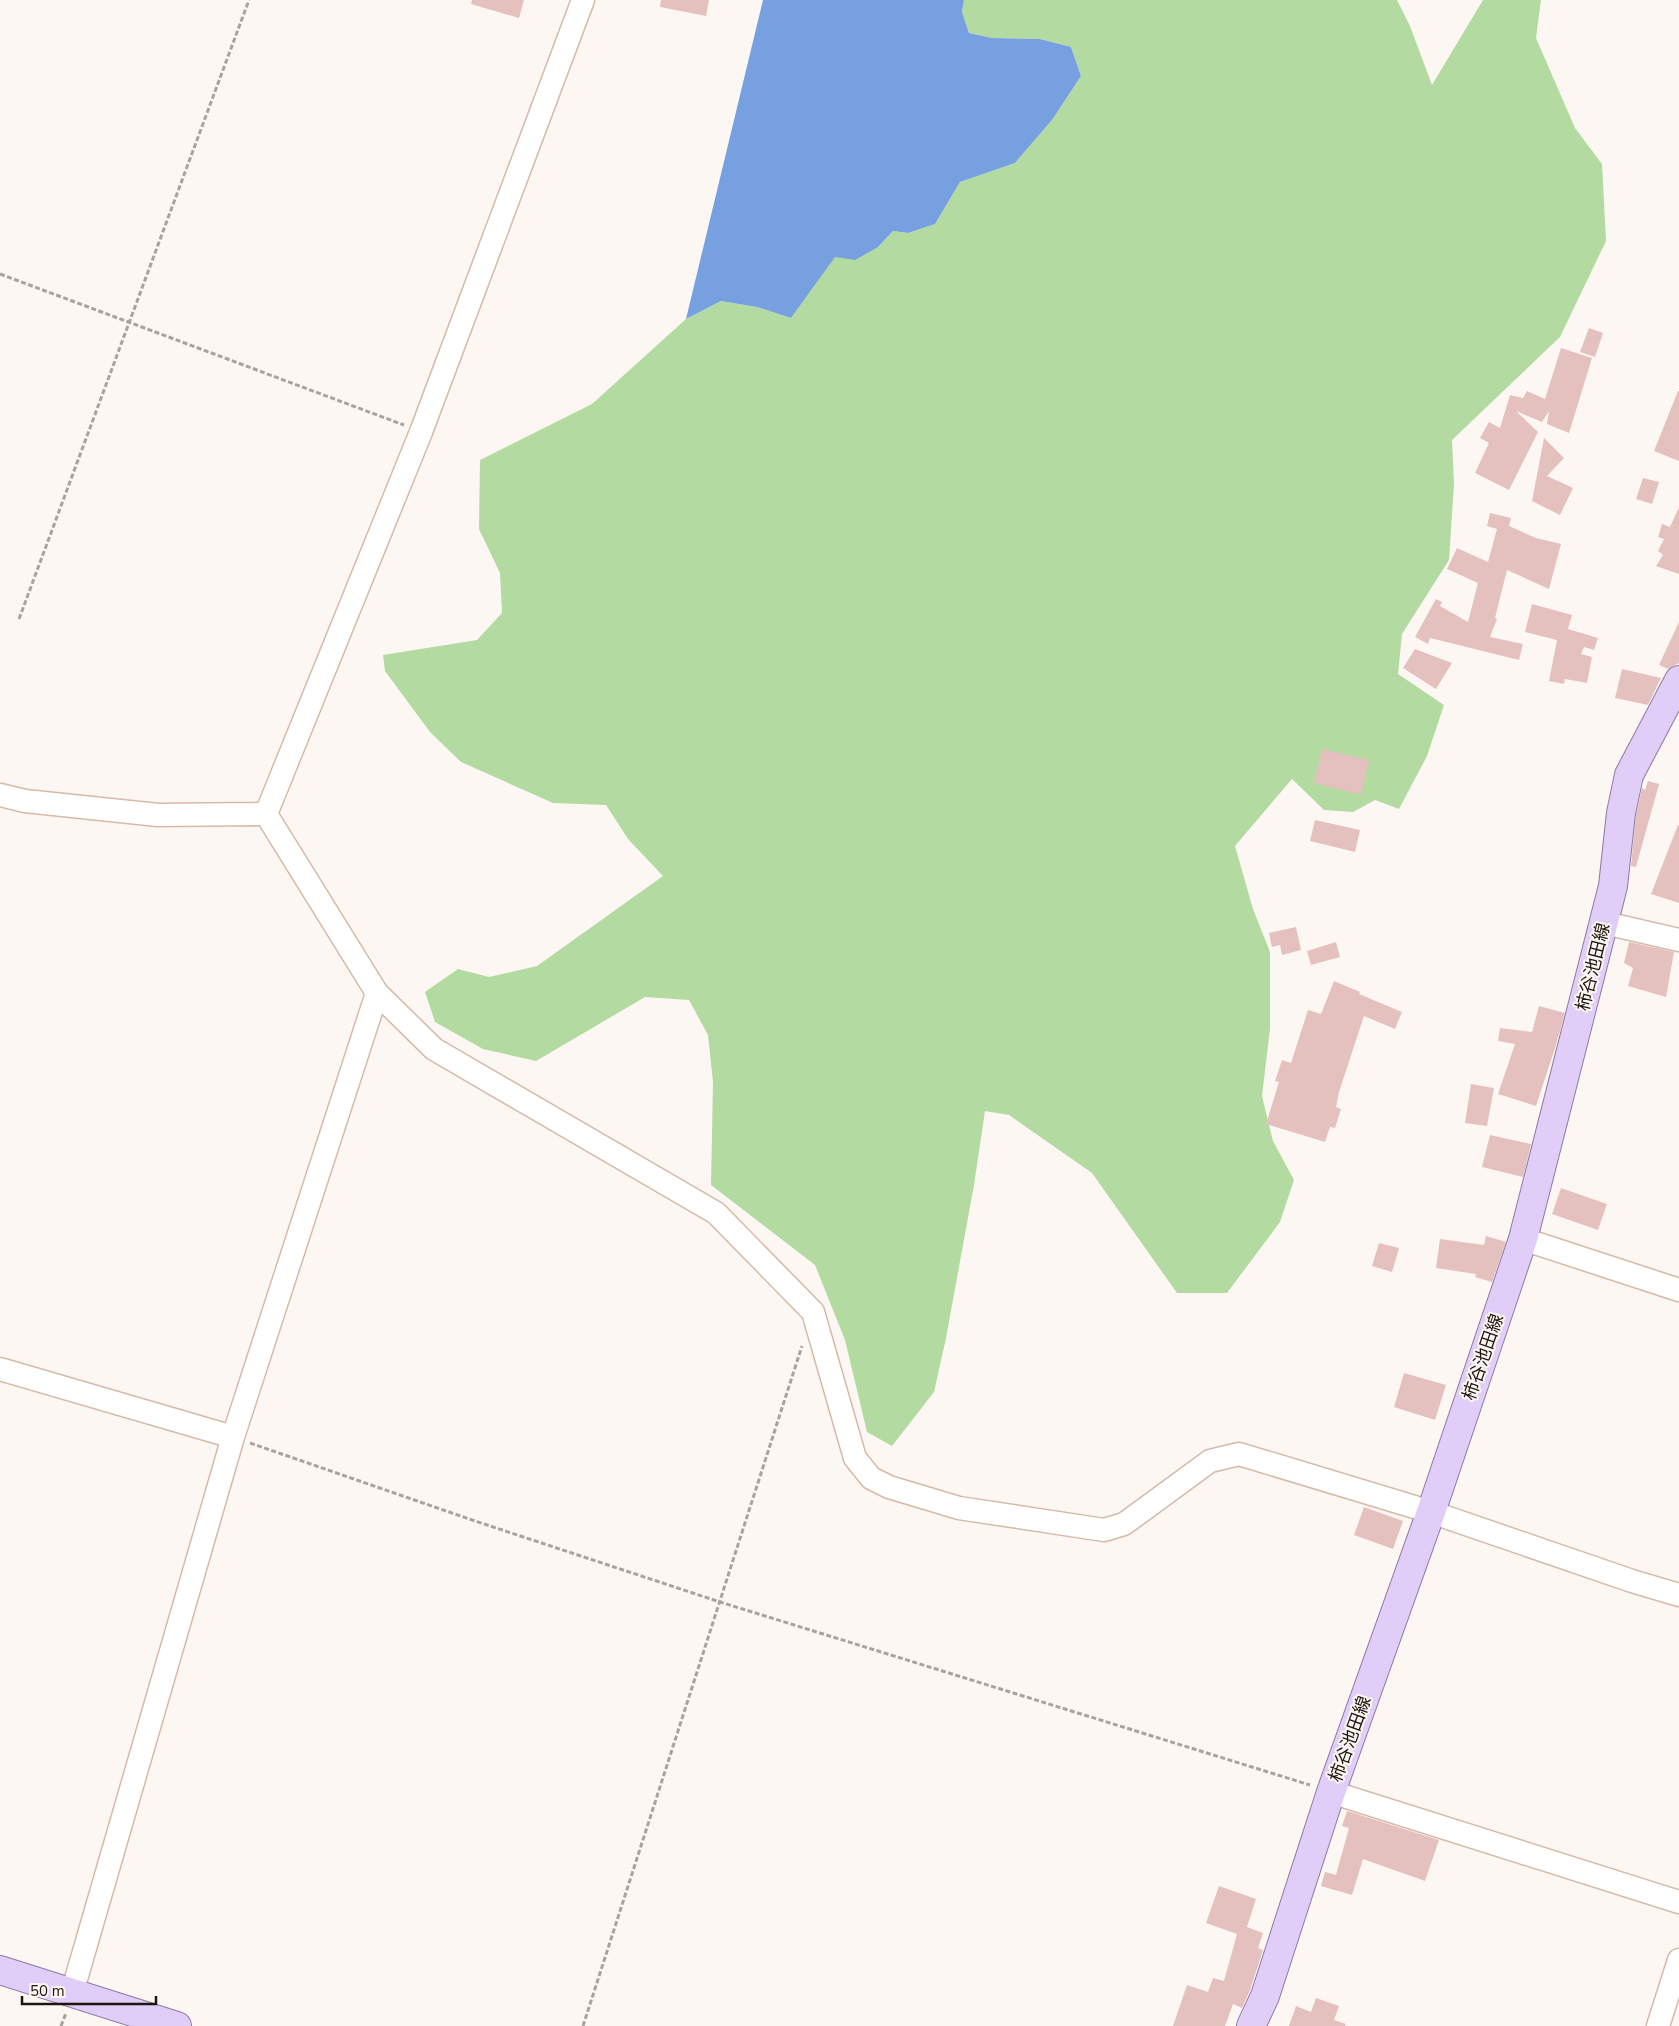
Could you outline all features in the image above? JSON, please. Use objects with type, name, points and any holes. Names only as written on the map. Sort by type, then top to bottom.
[{"type":"main road","name":"柿谷池田線","points":[[1252,2026],[1265,1996],[1331,1792],[1431,1512],[1523,1239],[1614,886],[1621,813],[1629,775],[1679,680]]},
{"type":"main road","points":[[0,1970],[177,2026]]},
{"type":"street","points":[[266,814],[421,432],[583,0]]},
{"type":"street","points":[[0,795],[25,800],[158,815],[266,814]]},
{"type":"street","points":[[266,814],[377,993],[434,1049],[716,1213],[813,1312],[855,1458],[871,1478],[889,1487],[959,1508],[1104,1530],[1124,1524],[1210,1461],[1239,1454],[1431,1512],[1679,1595]]},
{"type":"street","points":[[1604,923],[1679,940]]},
{"type":"street","points":[[72,1993],[233,1437],[377,993]]},
{"type":"street","points":[[1523,1239],[1679,1290]]},
{"type":"street","points":[[0,1369],[233,1437]]},
{"type":"street","points":[[1331,1792],[1679,1902]]},
{"type":"street","points":[[1658,2026],[1679,1960]]},
{"type":"path","points":[[19,619],[249,0]]},
{"type":"path","points":[[0,274],[421,432]]},
{"type":"path","points":[[583,2026],[813,1312]]},
{"type":"path","points":[[233,1437],[475,1521],[720,1602],[1331,1792]]},
{"type":"green space","points":[[964,0],[1397,0],[1410,26],[1432,85],[1483,0],[1541,0],[1536,38],[1575,128],[1602,164],[1606,241],[1560,337],[1452,440],[1454,484],[1449,560],[1402,634],[1398,674],[1444,705],[1427,756],[1399,809],[1375,800],[1353,812],[1324,810],[1292,779],[1235,846],[1253,909],[1270,952],[1270,1029],[1262,1096],[1273,1141],[1294,1180],[1280,1222],[1227,1293],[1177,1293],[1092,1173],[1009,1115],[985,1111],[974,1185],[946,1338],[934,1392],[892,1446],[867,1432],[845,1340],[815,1265],[711,1185],[713,1082],[708,1035],[689,1000],[645,997],[536,1061],[483,1049],[435,1022],[425,992],[458,969],[489,977],[537,966],[663,876],[628,839],[606,805],[553,803],[461,762],[430,732],[385,671],[383,655],[477,640],[502,613],[500,573],[479,529],[480,460],[592,404],[686,319],[721,301],[757,307],[791,318],[835,256],[878,247],[893,231],[908,233],[935,224],[960,182],[1015,163],[1052,120],[1081,76],[1071,47],[1040,39],[992,38],[969,33],[962,12]]},
{"type":"water","points":[[763,0],[964,0],[962,12],[969,33],[992,38],[1040,39],[1071,47],[1081,76],[1052,120],[1015,163],[960,182],[935,224],[908,233],[893,231],[878,247],[855,260],[835,257],[791,318],[757,307],[721,301],[686,319]]},
{"type":"building","points":[[472,0],[524,0],[519,18],[471,4]]},
{"type":"building","points":[[661,0],[709,0],[706,16],[660,7]]},
{"type":"building","points":[[1589,328],[1603,333],[1595,357],[1580,352]]},
{"type":"building","points":[[1561,348],[1592,358],[1569,433],[1547,424],[1549,411],[1542,422],[1516,411],[1538,432],[1509,490],[1475,473],[1489,443],[1480,438],[1489,422],[1500,428],[1510,395],[1523,398],[1527,391],[1545,399]]},
{"type":"building","points":[[1679,391],[1679,461],[1654,451]]},
{"type":"building","points":[[1544,438],[1564,458],[1547,476],[1573,488],[1560,515],[1532,501]]},
{"type":"building","points":[[1643,478],[1659,482],[1652,504],[1636,499]]},
{"type":"building","points":[[1679,507],[1679,574],[1656,566],[1663,555],[1658,551],[1664,539],[1658,537],[1662,524],[1670,527]]},
{"type":"building","points":[[1490,513],[1511,518],[1509,526],[1536,538],[1561,544],[1549,589],[1507,570],[1495,618],[1497,619],[1490,637],[1523,644],[1519,660],[1430,638],[1428,644],[1415,637],[1436,599],[1442,602],[1440,606],[1468,622],[1478,583],[1447,569],[1457,548],[1488,562],[1497,529],[1487,526]]},
{"type":"building","points":[[1532,604],[1572,615],[1568,629],[1598,638],[1594,650],[1584,647],[1581,654],[1592,657],[1587,683],[1565,679],[1564,684],[1549,681],[1557,640],[1525,632]]},
{"type":"building","points":[[1679,622],[1679,663],[1668,669],[1659,665]]},
{"type":"building","points":[[1415,649],[1452,663],[1436,689],[1403,668]]},
{"type":"building","points":[[1622,669],[1661,678],[1648,705],[1615,698]]},
{"type":"building","points":[[1322,749],[1369,760],[1361,795],[1314,783]]},
{"type":"building","points":[[1648,781],[1659,784],[1636,867],[1631,866],[1636,815],[1642,788],[1645,790]]},
{"type":"building","points":[[1315,820],[1360,830],[1355,852],[1310,841]]},
{"type":"building","points":[[1679,825],[1679,903],[1651,894]]},
{"type":"building","points":[[1296,927],[1301,950],[1282,955],[1280,945],[1272,947],[1269,933]]},
{"type":"building","points":[[1336,942],[1340,957],[1311,965],[1307,951]]},
{"type":"building","points":[[1629,942],[1674,952],[1666,997],[1628,986],[1633,968],[1624,963]]},
{"type":"building","points":[[1334,981],[1402,1012],[1395,1029],[1364,1016],[1339,1092],[1336,1107],[1341,1109],[1335,1128],[1330,1127],[1325,1142],[1266,1124],[1279,1082],[1275,1081],[1282,1060],[1291,1063],[1308,1010],[1321,1014]]},
{"type":"building","points":[[1539,1006],[1565,1013],[1536,1106],[1498,1094],[1515,1044],[1498,1041],[1500,1028],[1532,1032]]},
{"type":"building","points":[[1471,1084],[1494,1088],[1487,1126],[1465,1123]]},
{"type":"building","points":[[1490,1135],[1531,1144],[1523,1177],[1482,1167]]},
{"type":"building","points":[[1561,1188],[1607,1204],[1598,1230],[1552,1214]]},
{"type":"building","points":[[1486,1236],[1506,1242],[1492,1282],[1475,1277],[1476,1274],[1436,1268],[1440,1239],[1484,1245]]},
{"type":"building","points":[[1379,1243],[1399,1248],[1392,1272],[1372,1266]]},
{"type":"building","points":[[1404,1373],[1446,1385],[1435,1420],[1394,1407]]},
{"type":"building","points":[[1364,1507],[1403,1521],[1393,1549],[1354,1535]]},
{"type":"building","points":[[1347,1811],[1439,1840],[1425,1881],[1363,1859],[1352,1895],[1321,1886],[1325,1872],[1336,1875],[1349,1828],[1342,1826]]},
{"type":"building","points":[[1219,1886],[1256,1899],[1247,1927],[1263,1933],[1258,1948],[1263,1950],[1250,1990],[1242,2008],[1233,2004],[1225,2026],[1173,2026],[1187,1985],[1208,1992],[1213,1978],[1224,1981],[1237,1934],[1206,1923]]},
{"type":"building","points":[[1316,1998],[1339,2006],[1334,2020],[1346,2024],[1345,2026],[1289,2026],[1296,2006],[1311,2012]]}]
